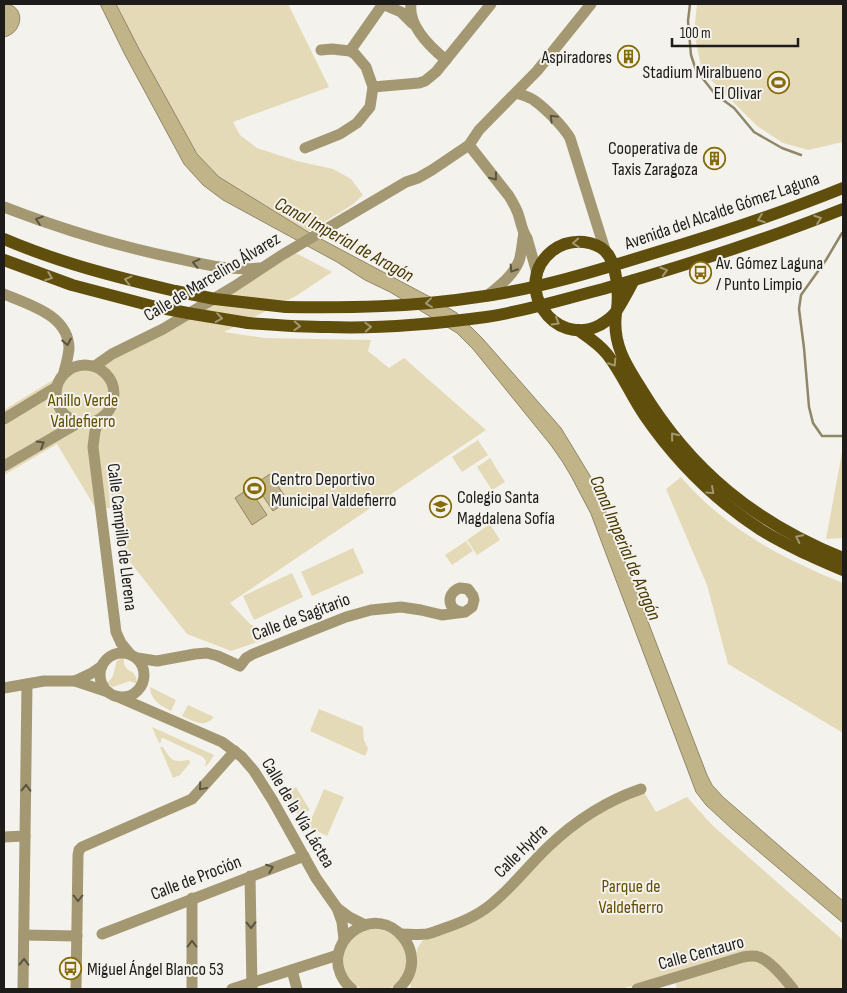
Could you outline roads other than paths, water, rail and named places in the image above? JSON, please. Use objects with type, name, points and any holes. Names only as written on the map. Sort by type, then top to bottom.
[{"type":"main road","name":"Avenida del Alcalde Gómez Laguna","points":[[4,239],[46,256],[92,271],[215,299],[286,307],[320,308],[413,305],[482,297],[535,286],[613,266],[725,231],[843,188]]},
{"type":"main road","name":"Avenida del Alcalde Gómez Laguna","points":[[4,260],[72,285],[192,314],[248,323],[326,327],[422,324],[487,317],[540,306],[618,285],[732,250],[843,209]]},
{"type":"main road","name":"Avenida del Alcalde Gómez Laguna","points":[[616,311],[618,285],[610,257],[605,250],[587,242],[569,243],[548,255],[540,265],[535,286],[540,306],[553,322],[578,330],[594,328],[606,321],[616,311],[634,280]]},
{"type":"main road","points":[[616,311],[615,331],[623,357],[659,417],[681,446],[729,492],[768,521],[803,540],[843,558]]},
{"type":"main road","points":[[578,330],[607,354],[644,415],[694,476],[713,494],[762,530],[798,550],[843,570]]},
{"type":"street","points":[[350,51],[382,4],[402,12],[435,52],[446,60]]},
{"type":"street","points":[[411,4],[410,11],[416,27]]},
{"type":"street","points":[[373,87],[420,84],[425,81],[436,72],[491,4]]},
{"type":"street","name":"Calle de Marcelino Álvarez","points":[[406,182],[432,170],[468,145],[479,130],[528,80],[591,4]]},
{"type":"street","points":[[305,148],[340,134],[357,123],[370,107],[373,87],[366,66],[350,51],[320,50]]},
{"type":"street","points":[[528,80],[533,99]]},
{"type":"street","points":[[516,93],[533,99],[555,120],[570,138],[605,250]]},
{"type":"street","name":"Calle de Marcelino Álvarez","points":[[95,366],[112,354],[162,329],[235,286],[282,255],[406,182],[479,130]]},
{"type":"street","points":[[468,145],[509,196],[517,211],[537,273]]},
{"type":"street","points":[[4,207],[64,229],[146,252],[222,268],[243,270],[261,268]]},
{"type":"street","points":[[482,297],[503,282],[516,266],[521,252],[524,233]]},
{"type":"street","points":[[4,294],[43,311],[58,323],[68,340],[69,349],[64,372]]},
{"type":"street","points":[[105,373],[112,354]]},
{"type":"street","points":[[88,364],[95,366],[105,373],[112,383],[114,400],[111,408],[99,420],[80,423],[67,417],[59,408],[56,402],[55,388],[59,379],[69,368],[88,364]]},
{"type":"street","points":[[4,419],[55,388]]},
{"type":"street","name":"Calle Campillo de Llerena","points":[[99,420],[95,431],[93,447],[116,632],[121,643],[133,656]]},
{"type":"street","points":[[4,466],[80,423]]},
{"type":"street","name":"Calle Campillo de Llerena","points":[[80,423],[93,447]]},
{"type":"street","points":[[436,614],[450,598],[452,592],[460,588],[471,592],[474,600],[472,607],[465,612],[461,612],[451,606],[450,598]]},
{"type":"street","name":"Calle de Sagitario","points":[[133,656],[157,661],[207,653],[240,666],[246,658],[253,654],[358,613],[401,607],[442,615],[461,612]]},
{"type":"street","name":"Calle Campillo de Llerena","points":[[109,657],[116,632]]},
{"type":"street","points":[[156,713],[147,702],[143,693],[143,679],[140,663],[133,656],[122,653],[109,657],[102,666],[100,678],[101,683],[112,694],[121,697],[132,695],[136,692],[143,679],[157,661]]},
{"type":"street","points":[[4,688],[44,681],[74,681],[102,666]]},
{"type":"street","name":"Calle de la Vía Láctea","points":[[74,681],[112,694],[222,742],[242,757],[273,800],[316,878],[337,908],[342,922],[344,940]]},
{"type":"street","points":[[24,989],[27,684]]},
{"type":"street","points":[[76,989],[79,850],[82,847],[192,799],[235,751]]},
{"type":"street","name":"Calle Hydra","points":[[400,934],[426,934],[451,926],[484,910],[543,852],[588,814],[609,802],[641,789]]},
{"type":"street","points":[[4,837],[25,836]]},
{"type":"street","name":"Calle de Proción","points":[[102,934],[304,856]]},
{"type":"street","points":[[250,876],[252,986]]},
{"type":"street","points":[[192,898],[192,989]]},
{"type":"street","name":"Calle de la Vía Láctea","points":[[337,908],[365,925]]},
{"type":"street","points":[[352,989],[341,976],[338,962],[338,955],[344,940],[353,930],[365,925],[380,924],[388,926],[400,934],[411,952],[408,984],[398,989]]},
{"type":"street","points":[[411,952],[426,934]]},
{"type":"street","points":[[24,935],[78,936]]},
{"type":"street","points":[[232,989],[252,986],[338,955]]},
{"type":"street","name":"Calle Centauro","points":[[637,989],[672,984],[743,957],[754,956],[764,959],[793,989]]},
{"type":"street","points":[[292,970],[297,989]]},
{"type":"waterway","points":[[690,4],[688,21],[691,55],[696,70],[715,94],[734,108],[754,132],[782,148],[801,155]]},
{"type":"waterway","points":[[842,233],[826,260],[801,295],[799,309],[809,407],[813,423],[822,436],[843,436]]},
{"type":"place","name":"Aspiradores","points":[[628,57]]},
{"type":"place","name":"Stadium Miralbueno El Olivar","points":[[778,82]]},
{"type":"place","name":"Cooperativa de Taxis Zaragoza","points":[[714,158]]},
{"type":"place","name":"Av. Gómez Laguna / Punto Limpio","points":[[700,273]]},
{"type":"place","name":"Centro Deportivo Municipal Valdefierro","points":[[255,489]]},
{"type":"place","name":"Colegio Santa Magdalena Sofía","points":[[441,507]]},
{"type":"place","name":"Miguel Ángel Blanco 53","points":[[71,969]]},
{"type":"water label","name":"Canal Imperial de Aragón","points":[[344,240]]},
{"type":"water label","name":"Canal Imperial de Aragón","points":[[625,548]]},
{"type":"park label","name":"Anillo Verde Valdefierro","points":[[83,410]]},
{"type":"park label","name":"Parque de Valdefierro","points":[[631,896]]}]
